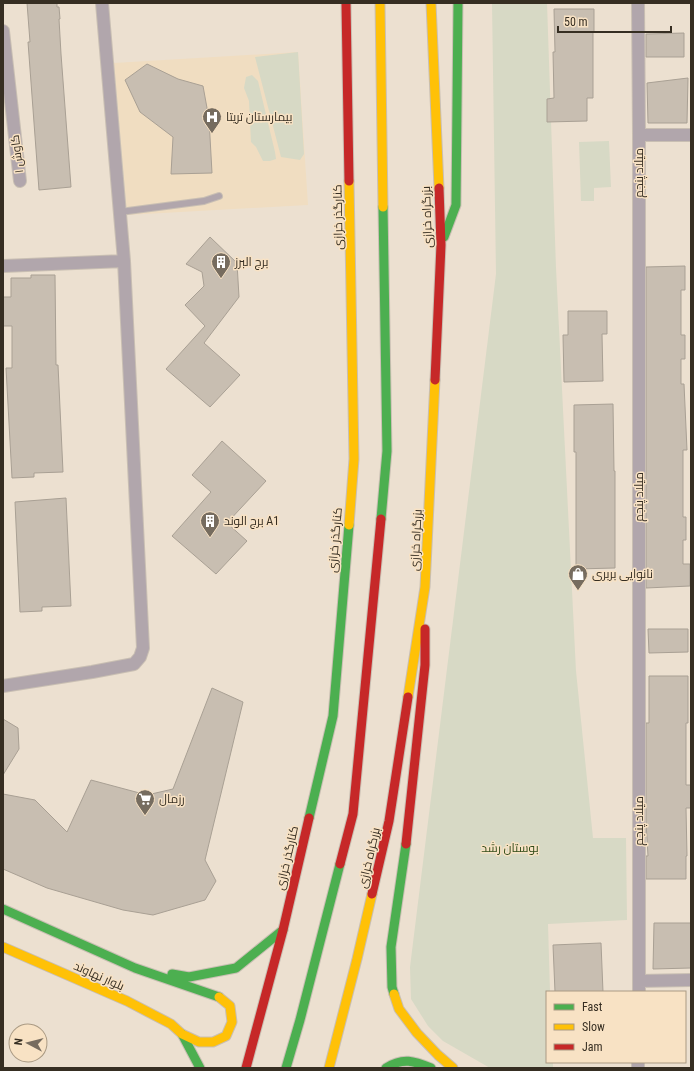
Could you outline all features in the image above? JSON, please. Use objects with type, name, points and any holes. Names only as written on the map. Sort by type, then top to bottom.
[{"type":"main road","points":[[339,3],[347,41]]},
{"type":"main road","name":"کنارگذر خرازی","points":[[246,1068],[283,930],[333,716],[354,459],[346,3]]},
{"type":"main road","points":[[286,1068],[300,1020],[353,814],[387,451],[380,3]]},
{"type":"main road","name":"بزرگراه خرازی","points":[[329,1068],[357,959],[389,822],[425,587],[441,245],[431,3]]},
{"type":"main road","points":[[441,245],[456,205],[458,3]]},
{"type":"main road","points":[[425,587],[426,665],[408,830],[391,947],[392,987],[399,1009],[417,1033],[453,1068]]},
{"type":"main road","name":"بلوار نهاوند","points":[[3,909],[135,968]]},
{"type":"main road","points":[[135,968],[189,978],[236,968],[283,930]]},
{"type":"main road","name":"بلوار نهاوند","points":[[3,947],[127,1001],[171,1024],[182,1034]]},
{"type":"main road","points":[[135,968],[221,998],[230,1006],[232,1022],[226,1036],[213,1042],[199,1042],[182,1034]]},
{"type":"main road","points":[[182,1034],[200,1068]]},
{"type":"main road","points":[[386,1068],[393,1063],[411,1060],[431,1068]]},
{"type":"street","points":[[3,686],[134,664],[140,657],[142,648],[124,261],[102,3]]},
{"type":"street","name":"میلاد پنجم","points":[[638,3],[639,986]]},
{"type":"street","name":"کاوش ۱","points":[[3,31],[20,181]]},
{"type":"street","points":[[639,135],[691,135]]},
{"type":"street","points":[[3,266],[124,261]]},
{"type":"street","points":[[639,986],[691,980]]},
{"type":"lane","points":[[120,212],[204,201],[219,196]]},
{"type":"shaded area","name":"بیمارستان تریتا","points":[[298,52],[308,205],[127,215],[114,63]]},
{"type":"green space","name":"بوستان رشد","points":[[492,3],[547,3],[556,268],[576,671],[593,838],[626,838],[627,920],[548,924],[550,991],[546,991],[546,1063],[553,1063],[553,1068],[490,1068],[443,1041],[428,1026],[411,999],[410,967],[496,274]]},
{"type":"green space","points":[[298,52],[304,154],[300,160],[281,157],[255,57]]},
{"type":"green space","points":[[252,75],[258,81],[275,152],[276,159],[270,161],[263,161],[256,147],[251,142],[249,101],[244,88],[246,77]]},
{"type":"green space","points":[[609,141],[611,187],[594,188],[594,201],[581,201],[579,142]]},
{"type":"building","points":[[27,3],[57,3],[57,7],[59,7],[71,187],[39,190],[28,42],[30,42]]},
{"type":"building","points":[[554,9],[594,9],[593,98],[587,98],[587,121],[547,122],[547,99],[554,98]]},
{"type":"building","points":[[684,33],[684,57],[646,57],[646,34]]},
{"type":"building","name":"بیمارستان تریتا","points":[[147,64],[178,79],[203,86],[209,119],[212,173],[171,174],[173,137],[140,112],[125,80]]},
{"type":"building","points":[[688,78],[687,123],[648,123],[647,83]]},
{"type":"building","points":[[210,237],[237,263],[239,297],[204,343],[240,375],[210,407],[166,369],[205,326],[185,305],[204,286],[202,272],[186,264]]},
{"type":"building","points":[[685,266],[685,290],[681,290],[681,335],[685,335],[685,359],[681,359],[681,384],[684,384],[687,450],[683,450],[683,517],[686,517],[686,540],[683,540],[683,564],[690,564],[690,586],[646,588],[646,267]]},
{"type":"building","points":[[31,275],[55,275],[56,365],[58,365],[63,472],[34,473],[34,477],[12,478],[6,368],[12,368],[12,326],[3,326],[3,297],[11,297],[11,278],[31,278]]},
{"type":"building","points":[[568,311],[607,311],[607,334],[602,334],[603,381],[564,382],[563,335],[568,335]]},
{"type":"building","points":[[613,404],[615,568],[576,569],[576,452],[574,452],[574,405]]},
{"type":"building","points":[[222,441],[266,481],[227,523],[247,541],[216,574],[172,536],[211,492],[192,475]]},
{"type":"building","points":[[66,498],[71,606],[42,607],[42,611],[20,612],[15,502]]},
{"type":"building","points":[[648,629],[688,629],[688,652],[649,653]]},
{"type":"building","points":[[649,676],[688,676],[686,785],[691,785],[691,808],[686,808],[686,879],[646,879],[646,856],[648,856],[646,822],[646,723],[649,723]]},
{"type":"building","name":"رزمال","points":[[212,688],[243,702],[205,860],[216,881],[205,900],[153,915],[123,910],[47,888],[3,869],[3,794],[35,800],[67,832],[91,780],[147,795],[173,789]]},
{"type":"building","points":[[3,719],[18,728],[19,749],[3,775]]},
{"type":"building","points":[[654,923],[691,923],[691,968],[653,969]]},
{"type":"building","points":[[601,943],[603,991],[555,991],[553,945]]},
{"type":"traffic: fast","points":[[444,237],[456,205],[458,3]]},
{"type":"traffic: fast","points":[[381,519],[387,451],[383,207]]},
{"type":"traffic: fast","points":[[309,818],[333,716],[349,525]]},
{"type":"traffic: fast","points":[[394,994],[392,987],[391,947],[406,844]]},
{"type":"traffic: fast","points":[[286,1068],[300,1020],[340,864]]},
{"type":"traffic: fast","points":[[3,909],[135,968],[219,997]]},
{"type":"traffic: fast","points":[[172,974],[189,977],[236,968],[283,930]]},
{"type":"traffic: fast","points":[[182,1034],[200,1068]]},
{"type":"traffic: fast","points":[[386,1068],[403,1061],[414,1062],[431,1068]]},
{"type":"traffic: slow","points":[[380,3],[383,207]]},
{"type":"traffic: slow","points":[[431,3],[439,188]]},
{"type":"traffic: slow","points":[[349,181],[354,459],[349,525]]},
{"type":"traffic: slow","points":[[408,697],[425,587],[435,380]]},
{"type":"traffic: slow","points":[[329,1068],[372,894]]},
{"type":"traffic: slow","points":[[3,947],[127,1001],[171,1024],[182,1034],[199,1042],[213,1042],[226,1036],[232,1022],[230,1006],[219,997]]},
{"type":"traffic: slow","points":[[394,994],[399,1009],[417,1033],[453,1068]]},
{"type":"traffic: jam","points":[[346,3],[349,181]]},
{"type":"traffic: jam","points":[[435,380],[441,245],[439,188]]},
{"type":"traffic: jam","points":[[340,864],[353,814],[381,519]]},
{"type":"traffic: jam","points":[[406,844],[425,665],[425,629]]},
{"type":"traffic: jam","points":[[372,894],[389,821],[408,697]]},
{"type":"traffic: jam","points":[[246,1068],[283,930],[309,818]]},
{"type":"place","name":"بیمارستان تریتا","points":[[212,134]]},
{"type":"place","name":"برج البرز","points":[[221,279]]},
{"type":"place","name":"برج الوند A1","points":[[210,538]]},
{"type":"place","name":"نانوایی بربری","points":[[578,591]]},
{"type":"place","name":"رزمال","points":[[145,816]]}]
